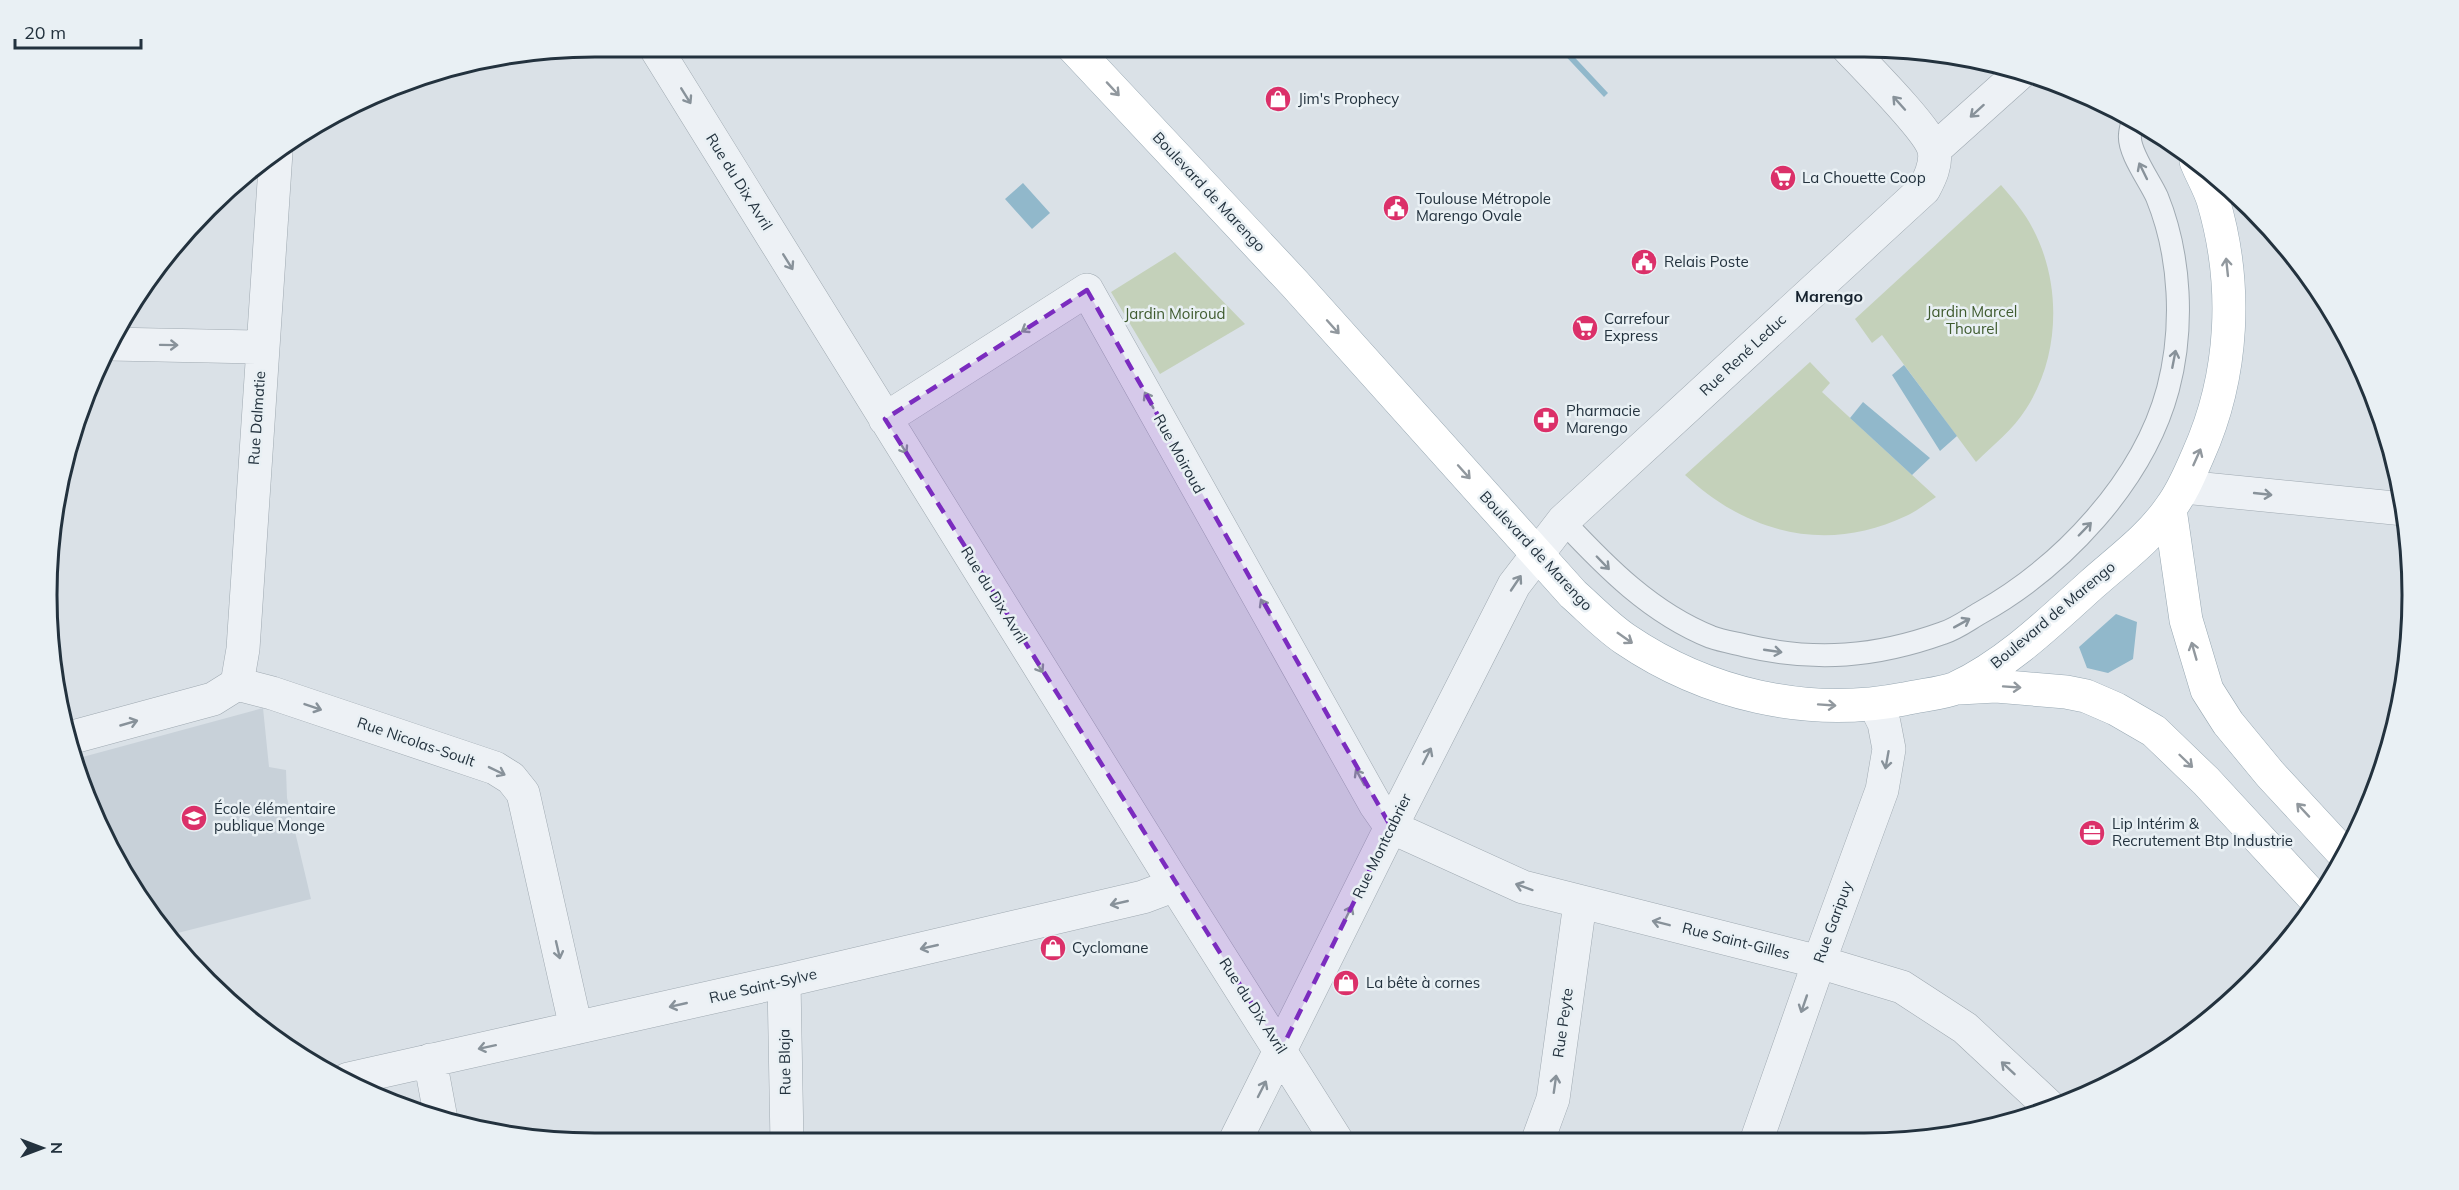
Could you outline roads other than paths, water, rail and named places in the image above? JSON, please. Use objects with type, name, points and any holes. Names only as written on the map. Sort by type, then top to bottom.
[{"type":"main road","name":"Boulevard de Marengo","points":[[1083,57],[1294,284],[1573,594],[1623,638],[1672,667],[1722,688],[1777,701],[1875,705],[1954,689],[2002,661],[2138,545],[2177,498],[2210,427],[2224,372],[2230,313],[2227,263],[2212,199],[2203,177]]},
{"type":"main road","points":[[2177,498],[2186,620],[2207,690],[2228,723],[2256,757],[2339,848]]},
{"type":"main road","points":[[1954,689],[1996,686],[2086,696],[2154,730],[2206,781],[2311,894]]},
{"type":"street","name":"Rue du Dix Avril","points":[[662,57],[1175,885],[1332,1133]]},
{"type":"street","points":[[1857,57],[1918,125],[1934,150],[2014,78]]},
{"type":"street","name":"Rue René Leduc","points":[[1537,555],[1563,521],[1924,189],[1933,174],[1934,150]]},
{"type":"street","name":"Rue Dalmatie","points":[[237,684],[243,649],[275,162]]},
{"type":"street","name":"Rue Moiroud","points":[[885,419],[1088,290],[1375,804],[1390,827]]},
{"type":"street","points":[[119,344],[262,347]]},
{"type":"street","points":[[2177,498],[2395,509]]},
{"type":"street","name":"Rue Montcabrier","points":[[1239,1133],[1390,827],[1514,585],[1537,555]]},
{"type":"street","points":[[76,736],[213,699],[237,684]]},
{"type":"street","name":"Rue Nicolas-Soult","points":[[237,684],[272,693],[495,768],[511,778],[523,793],[576,1028]]},
{"type":"street","name":"Rue Garipuy","points":[[1759,1133],[1882,790],[1889,749],[1884,723],[1875,705]]},
{"type":"street","name":"Rue Saint-Gilles","points":[[1390,827],[1523,887],[1819,962],[1902,987],[1965,1028],[2045,1101]]},
{"type":"street","name":"Rue Saint-Sylve","points":[[356,1077],[1143,897],[1175,885]]},
{"type":"street","name":"Rue Peyte","points":[[1541,1133],[1553,1099],[1580,903]]},
{"type":"street","name":"Rue Blaja","points":[[784,981],[787,1133]]},
{"type":"street","points":[[430,1060],[439,1110]]},
{"type":"lane","points":[[1563,521],[1616,576],[1663,612],[1712,637],[1768,651],[1831,657],[1881,651],[1945,632],[1998,603],[2042,569],[2086,529],[2123,484],[2149,442],[2168,389],[2177,340],[2177,293],[2170,245],[2157,198],[2129,138],[2131,128]]},
{"type":"water","points":[[1566,57],[1574,57],[1608,93],[1604,97]]},
{"type":"water","points":[[1023,183],[1050,213],[1032,229],[1005,199]]},
{"type":"water","points":[[1904,365],[1957,436],[1940,451],[1892,375]]},
{"type":"water","points":[[1863,402],[1930,458],[1912,475],[1850,418]]},
{"type":"water","points":[[2116,614],[2137,622],[2133,659],[2108,673],[2087,668],[2079,647]]},
{"type":"place","name":"Jim's Prophecy","points":[[1278,99]]},
{"type":"place","name":"La Chouette Coop","points":[[1783,178]]},
{"type":"place","name":"Toulouse Métropole Marengo Ovale","points":[[1396,208]]},
{"type":"place","name":"Relais Poste","points":[[1644,262]]},
{"type":"place","name":"Carrefour Express","points":[[1585,328]]},
{"type":"place","name":"Pharmacie Marengo","points":[[1546,420]]},
{"type":"place","name":"École élémentaire publique Monge","points":[[194,818]]},
{"type":"place","name":"Lip Intérim & Recrutement Btp Industrie","points":[[2092,833]]},
{"type":"place","name":"Cyclomane","points":[[1053,948]]},
{"type":"place","name":"La bête à cornes","points":[[1346,983]]},
{"type":"district","name":"Marengo","points":[[1829,296]]},
{"type":"park label","name":"Jardin Moiroud","points":[[1175,314]]},
{"type":"park label","name":"Jardin Marcel Thourel","points":[[1972,320]]}]
